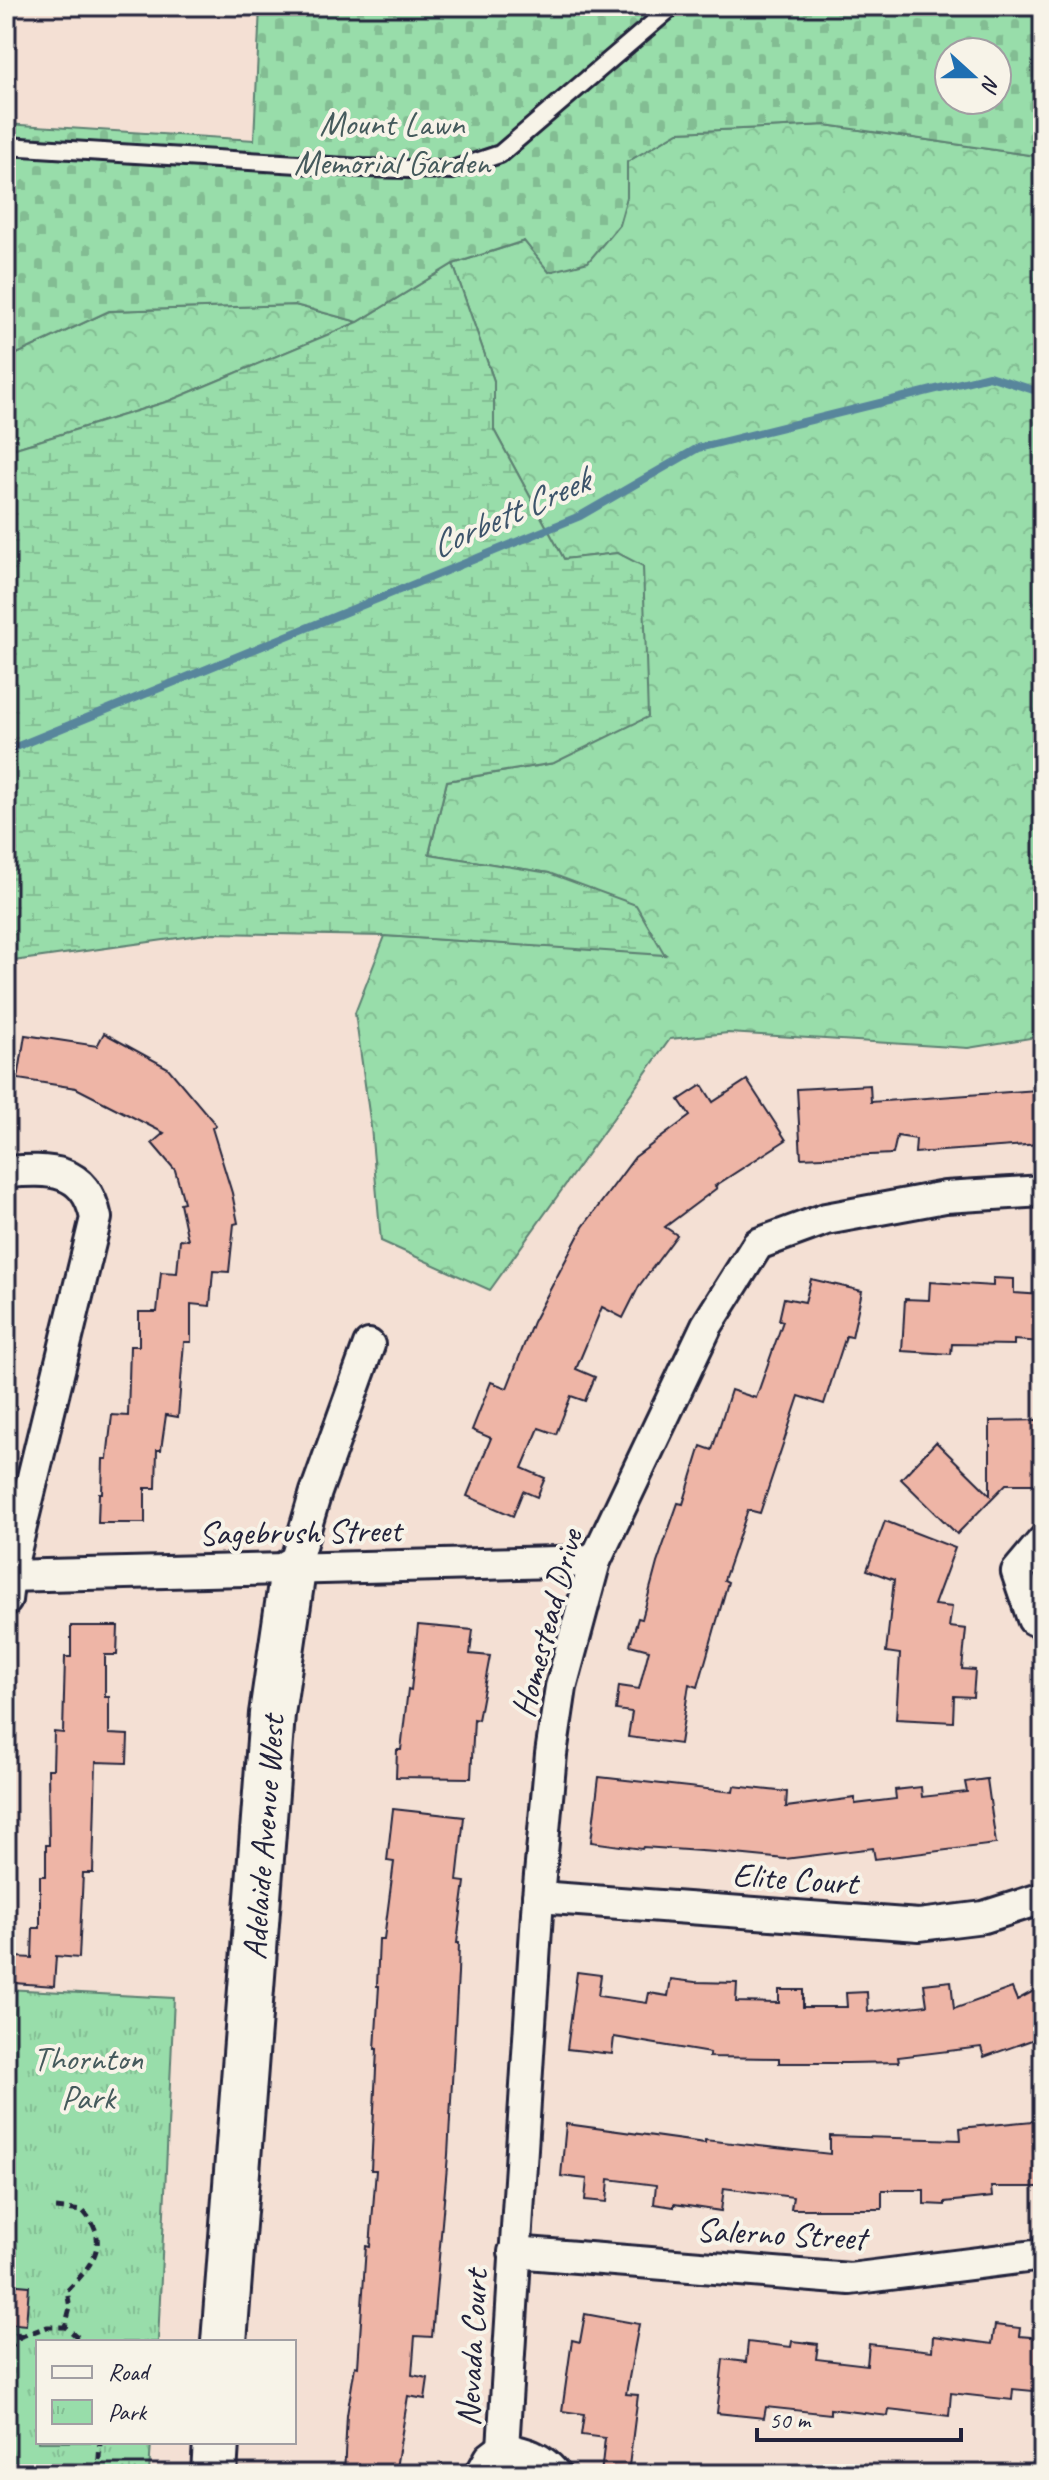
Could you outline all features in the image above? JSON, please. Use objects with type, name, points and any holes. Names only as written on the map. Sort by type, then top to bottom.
[{"type":"street","points":[[6,1172],[56,1171],[78,1183],[92,1198],[96,1218],[7,1584]]},
{"type":"street","name":"Homestead Drive","points":[[514,2252],[538,1897],[551,1754],[561,1687],[595,1561],[707,1325],[758,1244],[841,1216],[945,1197],[1043,1191]]},
{"type":"street","name":"Adelaide Avenue West","points":[[224,2340],[272,1714],[293,1570],[316,1492],[369,1345]]},
{"type":"street","points":[[1043,1541],[1017,1572],[1033,1619],[1043,1623]]},
{"type":"street","name":"Sagebrush Street","points":[[7,1584],[293,1570],[595,1561]]},
{"type":"street","name":"Elite Court","points":[[538,1897],[919,1925],[984,1917],[1043,1898]]},
{"type":"street","name":"Salerno Street","points":[[514,2252],[850,2279],[1043,2255]]},
{"type":"street","name":"Nevada Court","points":[[481,2474],[490,2458],[503,2448],[514,2252]]},
{"type":"street","points":[[214,2474],[216,2444]]},
{"type":"street","name":"Nevada Court","points":[[503,2448],[544,2460],[555,2474]]},
{"type":"lane","points":[[6,146],[363,168],[452,170],[500,154],[673,6]]},
{"type":"path","points":[[56,2208],[83,2211],[95,2228],[97,2238],[92,2264],[67,2291],[70,2308],[65,2327]]},
{"type":"path","points":[[6,2327],[15,2328],[19,2337],[17,2343],[6,2349]]},
{"type":"path","points":[[19,2337],[47,2327],[65,2327],[81,2340]]},
{"type":"path","points":[[98,2474],[100,2444]]},
{"type":"green space","name":"Mount Lawn Memorial Garden","points":[[260,6],[1043,6],[1043,157],[826,125],[678,132],[627,162],[627,197],[619,225],[588,262],[549,272],[524,241],[453,264],[358,322],[295,305],[109,311],[6,359],[6,124],[254,140]]},
{"type":"green space","points":[[826,125],[1043,157],[1043,1036],[968,1048],[728,1033],[670,1039],[490,1290],[381,1241],[371,1127],[355,1013],[385,936],[665,954],[549,873],[429,854],[447,781],[554,763],[618,553],[564,559],[494,430],[494,381],[453,264],[525,241],[627,197],[627,162],[678,132]]},
{"type":"green space","points":[[453,264],[494,381],[494,430],[564,559],[618,553],[643,566],[648,717],[554,763],[447,781],[429,854],[549,873],[636,905],[665,955],[385,936],[214,933],[6,962],[6,451],[169,401],[358,322]]},
{"type":"green space","points":[[295,305],[358,322],[169,401],[6,451],[6,359],[109,311]]},
{"type":"green space","name":"Thornton Park","points":[[6,1989],[174,1998],[158,2340],[36,2340],[36,2444],[151,2444],[149,2474],[6,2474]]},
{"type":"building","points":[[104,1033],[168,1068],[216,1125],[212,1128],[238,1223],[234,1224],[229,1272],[213,1271],[210,1306],[191,1304],[191,1342],[184,1342],[178,1417],[166,1415],[161,1450],[157,1450],[156,1488],[145,1488],[145,1523],[98,1523],[99,1493],[102,1493],[103,1459],[107,1459],[112,1415],[128,1416],[130,1346],[139,1346],[139,1312],[157,1312],[161,1272],[177,1273],[180,1239],[188,1240],[180,1203],[184,1202],[175,1170],[152,1143],[164,1133],[76,1088],[18,1079],[25,1035],[97,1046]]},
{"type":"building","points":[[747,1080],[786,1140],[715,1186],[717,1188],[665,1227],[677,1235],[639,1286],[623,1318],[602,1307],[576,1369],[595,1377],[585,1401],[571,1396],[556,1434],[539,1428],[522,1468],[545,1478],[537,1497],[523,1491],[513,1516],[467,1496],[491,1438],[472,1430],[491,1382],[507,1388],[533,1322],[583,1227],[635,1157],[690,1116],[679,1100],[702,1085],[713,1102]]},
{"type":"building","points":[[870,1085],[871,1102],[1037,1090],[1040,1144],[915,1153],[916,1139],[897,1136],[893,1154],[801,1158],[797,1089]]},
{"type":"building","points":[[993,1278],[1014,1279],[1014,1293],[1043,1295],[1043,1342],[1014,1340],[1014,1345],[952,1344],[951,1354],[902,1351],[905,1299],[929,1300],[930,1282],[993,1286]]},
{"type":"building","points":[[811,1279],[862,1291],[852,1337],[846,1336],[824,1404],[799,1396],[760,1513],[748,1510],[724,1580],[728,1582],[698,1687],[689,1684],[680,1744],[628,1737],[632,1712],[616,1710],[619,1686],[639,1689],[649,1650],[630,1645],[638,1618],[642,1619],[678,1503],[683,1504],[701,1446],[712,1450],[731,1390],[756,1398],[783,1321],[779,1320],[784,1298],[805,1302]]},
{"type":"building","points":[[1039,1420],[1039,1484],[1006,1484],[957,1534],[901,1479],[936,1442],[990,1495],[990,1421]]},
{"type":"building","points":[[885,1521],[955,1548],[934,1605],[952,1607],[949,1627],[966,1629],[962,1669],[975,1670],[973,1697],[954,1696],[953,1722],[896,1719],[900,1654],[886,1652],[894,1580],[867,1570]]},
{"type":"building","points":[[418,1625],[473,1630],[470,1654],[490,1656],[478,1720],[474,1719],[471,1778],[396,1777],[397,1750],[401,1750]]},
{"type":"building","points":[[71,1626],[118,1626],[117,1655],[105,1655],[105,1697],[109,1697],[109,1734],[128,1735],[127,1763],[96,1762],[93,1873],[83,1873],[79,1958],[56,1956],[54,1986],[14,1983],[16,1957],[32,1958],[33,1928],[40,1928],[40,1876],[46,1876],[46,1845],[49,1845],[48,1769],[53,1769],[54,1732],[63,1733],[65,1657],[71,1657]]},
{"type":"building","points":[[599,1777],[733,1792],[734,1786],[787,1792],[786,1807],[855,1798],[855,1804],[896,1799],[895,1790],[921,1787],[922,1797],[967,1792],[965,1782],[987,1779],[996,1844],[875,1859],[873,1848],[785,1859],[642,1849],[591,1842]]},
{"type":"building","points":[[393,1809],[464,1817],[457,1881],[465,1882],[457,1943],[448,2155],[432,2337],[415,2336],[412,2375],[428,2378],[425,2399],[408,2396],[395,2474],[344,2474],[347,2415],[355,2366],[358,2367],[366,2246],[370,2247],[376,2170],[371,2170],[379,1939],[384,1939],[394,1862],[387,1861]]},
{"type":"building","points":[[577,1972],[601,1975],[598,1996],[647,2003],[649,1993],[668,1996],[671,1979],[737,1983],[736,2002],[779,2003],[779,1990],[803,1990],[803,2007],[847,2007],[846,1993],[867,1992],[868,2012],[927,2005],[924,1984],[951,1981],[954,2009],[1012,1988],[1017,2000],[1043,1986],[1043,2036],[984,2057],[981,2047],[898,2057],[899,2062],[779,2063],[779,2058],[709,2057],[710,2053],[614,2037],[612,2054],[567,2049]]},
{"type":"building","points":[[1043,2120],[1043,2187],[991,2187],[992,2197],[945,2202],[945,2205],[924,2204],[924,2190],[882,2190],[882,2209],[791,2209],[793,2197],[724,2188],[721,2211],[654,2204],[656,2185],[609,2179],[607,2202],[585,2200],[587,2179],[561,2176],[566,2124],[705,2143],[705,2140],[830,2154],[830,2136],[961,2140],[960,2128]]},
{"type":"building","points":[[6,2284],[29,2286],[26,2325],[6,2323]]},
{"type":"building","points":[[585,2314],[639,2324],[626,2394],[638,2395],[628,2474],[601,2474],[605,2438],[581,2435],[584,2414],[562,2411],[572,2340],[580,2342]]},
{"type":"building","points":[[995,2325],[1020,2328],[1019,2336],[1043,2338],[1043,2392],[1013,2389],[1012,2400],[951,2393],[949,2416],[889,2409],[888,2416],[830,2409],[830,2414],[766,2407],[764,2418],[717,2413],[723,2359],[746,2362],[748,2342],[791,2347],[792,2341],[818,2344],[816,2359],[867,2365],[869,2344],[932,2351],[933,2336],[992,2344]]},
{"type":"waterway","name":"Corbett Creek","points":[[6,751],[580,516],[698,448],[989,376],[1043,393]]}]
